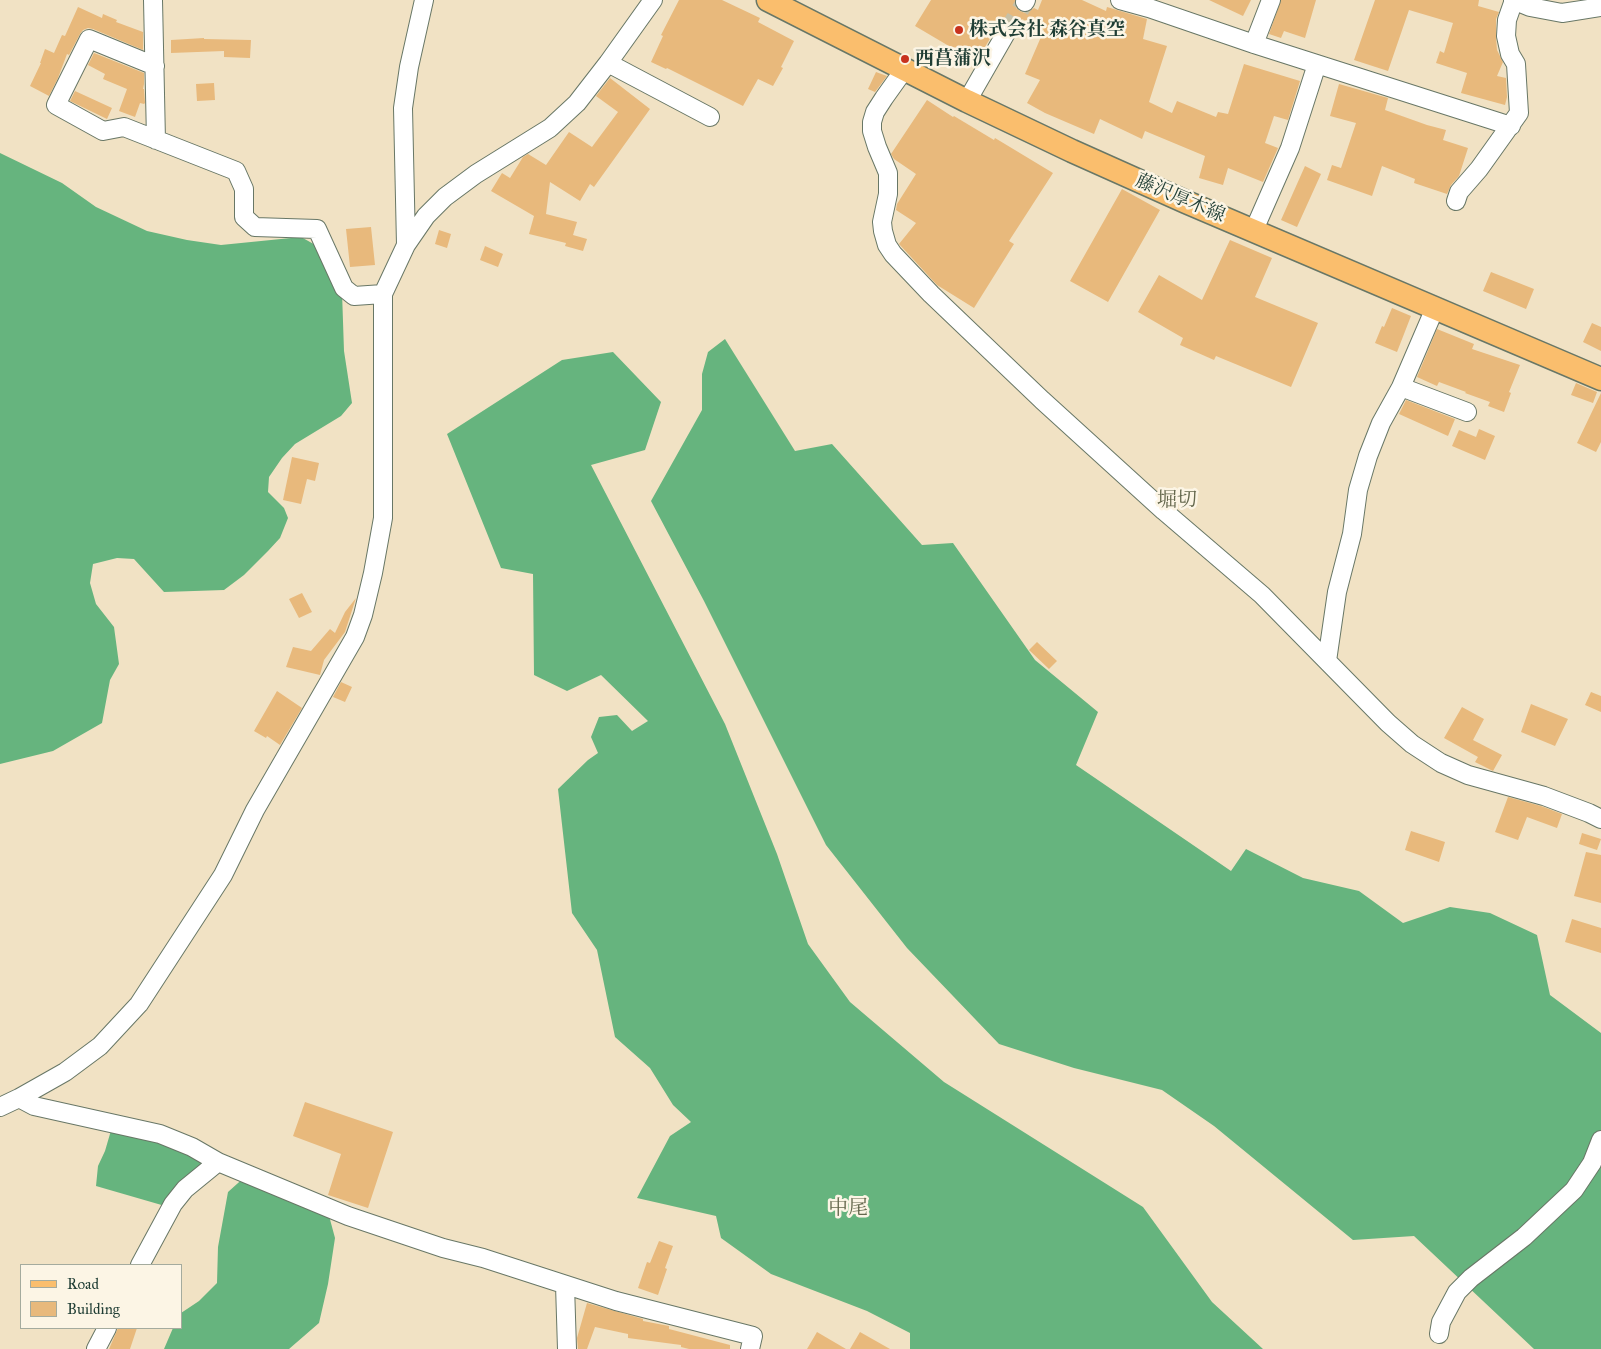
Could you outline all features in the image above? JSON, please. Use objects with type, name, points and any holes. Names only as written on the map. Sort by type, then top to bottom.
[{"type":"main road","name":"藤沢厚木線","points":[[768,0],[967,102],[1072,151],[1601,379]]},
{"type":"street","points":[[153,0],[156,140]]},
{"type":"street","points":[[406,245],[403,108],[409,66],[424,0]]},
{"type":"street","points":[[0,1107],[65,1072],[100,1046],[139,1004],[223,875],[255,810],[354,637],[365,606],[383,518],[383,294],[406,245],[426,216],[445,197],[476,174],[550,128],[577,103],[653,0]]},
{"type":"street","points":[[1120,0],[1511,126]]},
{"type":"street","points":[[1254,44],[1271,0]]},
{"type":"street","points":[[1456,201],[1460,192],[1519,114],[1516,64],[1510,54],[1506,36],[1507,20],[1513,0],[1530,7],[1562,13],[1601,8]]},
{"type":"street","points":[[967,102],[1006,33]]},
{"type":"street","points":[[155,66],[89,39],[56,105],[103,131],[124,126],[236,171],[244,189],[244,217],[255,227],[317,229],[344,288],[354,296],[383,294]]},
{"type":"street","points":[[608,63],[710,117]]},
{"type":"street","points":[[1254,230],[1290,148],[1317,64]]},
{"type":"street","points":[[904,70],[875,112],[872,122],[876,147],[888,173],[888,194],[882,222],[887,245],[893,254],[931,294],[1042,400],[1164,511],[1262,595],[1388,723],[1412,744],[1441,763],[1468,775],[1544,796],[1601,819]]},
{"type":"street","points":[[1327,661],[1338,592],[1352,534],[1358,490],[1368,456],[1381,423],[1401,386],[1435,308]]},
{"type":"street","points":[[1401,386],[1468,412]]},
{"type":"street","points":[[19,1098],[34,1106],[160,1134],[192,1147],[218,1162],[348,1216],[443,1248],[483,1258],[565,1285],[678,1318],[753,1336],[750,1349]]},
{"type":"street","points":[[1439,1334],[1441,1322],[1457,1292],[1471,1278],[1524,1237],[1574,1190],[1592,1163],[1601,1140]]},
{"type":"street","points":[[141,1264],[172,1204],[185,1189],[218,1162]]},
{"type":"street","points":[[565,1285],[568,1349]]},
{"type":"street","points":[[96,1349],[107,1329]]},
{"type":"green space","points":[[0,153],[62,183],[96,207],[147,231],[221,245],[301,237],[328,252],[342,292],[344,351],[352,403],[341,416],[295,444],[282,458],[269,477],[268,492],[284,508],[288,518],[280,538],[244,575],[224,590],[164,592],[134,559],[117,558],[93,564],[90,583],[96,604],[114,627],[119,664],[110,680],[102,723],[53,751],[0,764]]},
{"type":"green space","points":[[725,339],[795,451],[832,444],[922,545],[953,543],[1035,660],[1098,712],[1076,765],[1231,871],[1246,849],[1303,878],[1359,891],[1403,923],[1450,907],[1490,913],[1537,935],[1550,995],[1601,1033],[1601,1349],[1534,1349],[1414,1236],[1353,1240],[1214,1126],[1162,1090],[1074,1068],[999,1044],[907,948],[826,845],[704,601],[651,501],[702,410],[702,374],[708,352]]},
{"type":"green space","points":[[613,352],[661,402],[645,450],[591,465],[725,724],[777,854],[808,944],[850,1002],[944,1082],[1143,1207],[1212,1302],[1263,1349],[910,1349],[910,1333],[867,1311],[771,1274],[721,1238],[716,1216],[637,1198],[670,1136],[691,1122],[673,1105],[650,1068],[615,1037],[597,950],[572,913],[558,789],[598,753],[591,737],[599,717],[617,715],[632,731],[648,721],[601,675],[567,691],[534,675],[533,574],[501,568],[447,434],[562,360]]},
{"type":"green space","points":[[112,1127],[135,1130],[205,1160],[165,1206],[96,1186],[98,1166],[105,1151]]},
{"type":"green space","points":[[247,1175],[328,1212],[335,1238],[328,1284],[319,1323],[289,1349],[164,1349],[173,1329],[182,1329],[182,1312],[199,1301],[217,1283],[218,1247],[228,1192]]},
{"type":"building","points":[[679,0],[722,0],[760,18],[758,22],[794,41],[773,86],[758,79],[743,106],[651,62],[663,36],[661,35]]},
{"type":"building","points":[[931,0],[1015,0],[1016,8],[1025,13],[1034,8],[1038,10],[1042,0],[1082,0],[1106,11],[1107,7],[1147,19],[1143,39],[1167,46],[1149,102],[1172,113],[1177,101],[1216,117],[1218,112],[1228,114],[1244,64],[1300,81],[1288,120],[1274,116],[1265,143],[1278,148],[1263,182],[1228,168],[1223,185],[1199,178],[1205,156],[1145,131],[1142,139],[1100,119],[1094,134],[1045,113],[1027,103],[1040,80],[1025,74],[1044,30],[1022,19],[1016,30],[1011,24],[1005,22],[997,27],[976,62],[915,26]]},
{"type":"building","points":[[1209,0],[1251,0],[1243,16]]},
{"type":"building","points":[[1281,0],[1316,0],[1305,38],[1284,31],[1281,38],[1269,34]]},
{"type":"building","points":[[1375,0],[1479,0],[1478,6],[1499,12],[1496,19],[1496,38],[1497,50],[1503,62],[1497,76],[1506,78],[1507,97],[1505,105],[1461,93],[1467,73],[1436,63],[1440,51],[1444,53],[1453,23],[1409,10],[1388,71],[1354,60]]},
{"type":"building","points":[[78,7],[102,18],[103,14],[117,20],[116,22],[143,32],[143,50],[93,29],[83,30],[69,55],[67,54],[49,96],[30,86],[41,63],[45,49],[54,53],[62,35],[65,36]]},
{"type":"building","points":[[204,38],[251,40],[250,58],[224,57],[224,51],[171,53],[171,40]]},
{"type":"building","points":[[94,53],[144,73],[143,89],[145,103],[140,103],[135,117],[119,111],[127,89],[103,79],[105,74],[88,65]]},
{"type":"building","points":[[876,72],[887,76],[875,92],[868,89]]},
{"type":"building","points":[[610,78],[650,109],[594,187],[590,184],[580,201],[550,182],[546,214],[577,222],[573,235],[587,239],[583,251],[565,246],[566,243],[529,234],[534,216],[491,191],[502,173],[510,178],[523,157],[528,154],[546,165],[569,132],[592,147],[618,112],[596,96]]},
{"type":"building","points":[[214,83],[215,100],[197,101],[196,84]]},
{"type":"building","points":[[1339,84],[1388,98],[1385,110],[1446,130],[1443,140],[1468,148],[1459,176],[1451,185],[1447,194],[1414,183],[1415,179],[1382,166],[1372,196],[1327,180],[1332,165],[1341,168],[1356,123],[1330,116]]},
{"type":"building","points":[[75,91],[112,108],[107,119],[70,101]]},
{"type":"building","points":[[927,100],[953,117],[994,140],[995,138],[1053,173],[1009,241],[1014,244],[974,308],[937,285],[899,244],[916,223],[896,210],[897,204],[916,174],[894,159],[891,154]]},
{"type":"building","points":[[1305,166],[1321,174],[1297,227],[1281,220]]},
{"type":"building","points":[[1122,189],[1160,210],[1108,302],[1070,281]]},
{"type":"building","points":[[371,227],[375,265],[350,267],[346,229]]},
{"type":"building","points":[[439,230],[451,234],[447,248],[435,244]]},
{"type":"building","points":[[1230,240],[1272,258],[1255,297],[1318,323],[1291,387],[1216,356],[1214,360],[1180,345],[1183,338],[1138,312],[1159,275],[1202,300]]},
{"type":"building","points":[[485,246],[503,254],[498,267],[480,260]]},
{"type":"building","points":[[1491,272],[1534,289],[1526,309],[1483,291]]},
{"type":"building","points":[[1392,308],[1411,316],[1397,352],[1375,343]]},
{"type":"building","points":[[1592,323],[1601,327],[1601,351],[1583,342]]},
{"type":"building","points":[[1437,329],[1474,344],[1472,349],[1520,365],[1509,392],[1511,393],[1504,412],[1488,406],[1490,402],[1466,392],[1439,382],[1437,386],[1417,377]]},
{"type":"building","points":[[1576,383],[1597,392],[1593,403],[1571,395]]},
{"type":"building","points":[[1601,393],[1601,442],[1596,452],[1577,443]]},
{"type":"building","points":[[1406,400],[1455,419],[1448,436],[1399,414]]},
{"type":"building","points":[[1479,429],[1495,436],[1485,460],[1452,446],[1459,430],[1476,437]]},
{"type":"building","points":[[292,457],[319,463],[315,481],[307,479],[301,504],[283,500]]},
{"type":"building","points":[[302,593],[312,612],[299,618],[289,599]]},
{"type":"building","points":[[356,598],[345,632],[324,660],[320,675],[286,667],[293,647],[311,651],[330,629],[335,633],[345,612]]},
{"type":"building","points":[[1037,642],[1057,661],[1049,669],[1029,650]]},
{"type":"building","points":[[341,682],[352,687],[345,702],[333,697]]},
{"type":"building","points":[[277,691],[302,708],[280,745],[267,736],[266,738],[254,731]]},
{"type":"building","points":[[1591,692],[1601,696],[1601,712],[1585,705]]},
{"type":"building","points":[[1531,704],[1568,719],[1555,746],[1521,732]]},
{"type":"building","points":[[1462,707],[1484,719],[1473,740],[1502,755],[1493,771],[1475,762],[1478,757],[1444,738]]},
{"type":"building","points":[[1508,797],[1562,814],[1557,828],[1527,817],[1518,840],[1495,832]]},
{"type":"building","points":[[1411,831],[1445,842],[1439,862],[1405,850]]},
{"type":"building","points":[[1582,833],[1601,839],[1597,850],[1579,844]]},
{"type":"building","points":[[1586,852],[1601,855],[1601,903],[1574,896]]},
{"type":"building","points":[[1572,919],[1601,928],[1601,953],[1565,942]]},
{"type":"building","points":[[305,1102],[393,1132],[368,1208],[328,1195],[341,1154],[293,1136]]},
{"type":"building","points":[[659,1241],[673,1246],[658,1295],[638,1288],[647,1262],[650,1263]]},
{"type":"building","points":[[587,1303],[643,1319],[643,1321],[669,1326],[669,1329],[730,1345],[730,1349],[689,1349],[681,1347],[681,1345],[628,1338],[628,1334],[595,1327],[587,1349],[578,1349],[577,1338]]},
{"type":"building","points":[[118,1329],[137,1329],[130,1349],[109,1349]]},
{"type":"building","points":[[817,1332],[846,1349],[807,1349]]},
{"type":"building","points":[[860,1332],[890,1349],[850,1349]]},
{"type":"tunnel","points":[[1006,33],[1025,2]]},
{"type":"place","name":"株式会社 森谷真空","points":[[959,30]]},
{"type":"place","name":"西菖蒲沢","points":[[905,59]]},
{"type":"district","name":"堀切","points":[[1177,501]]},
{"type":"district","name":"中尾","points":[[848,1209]]}]
